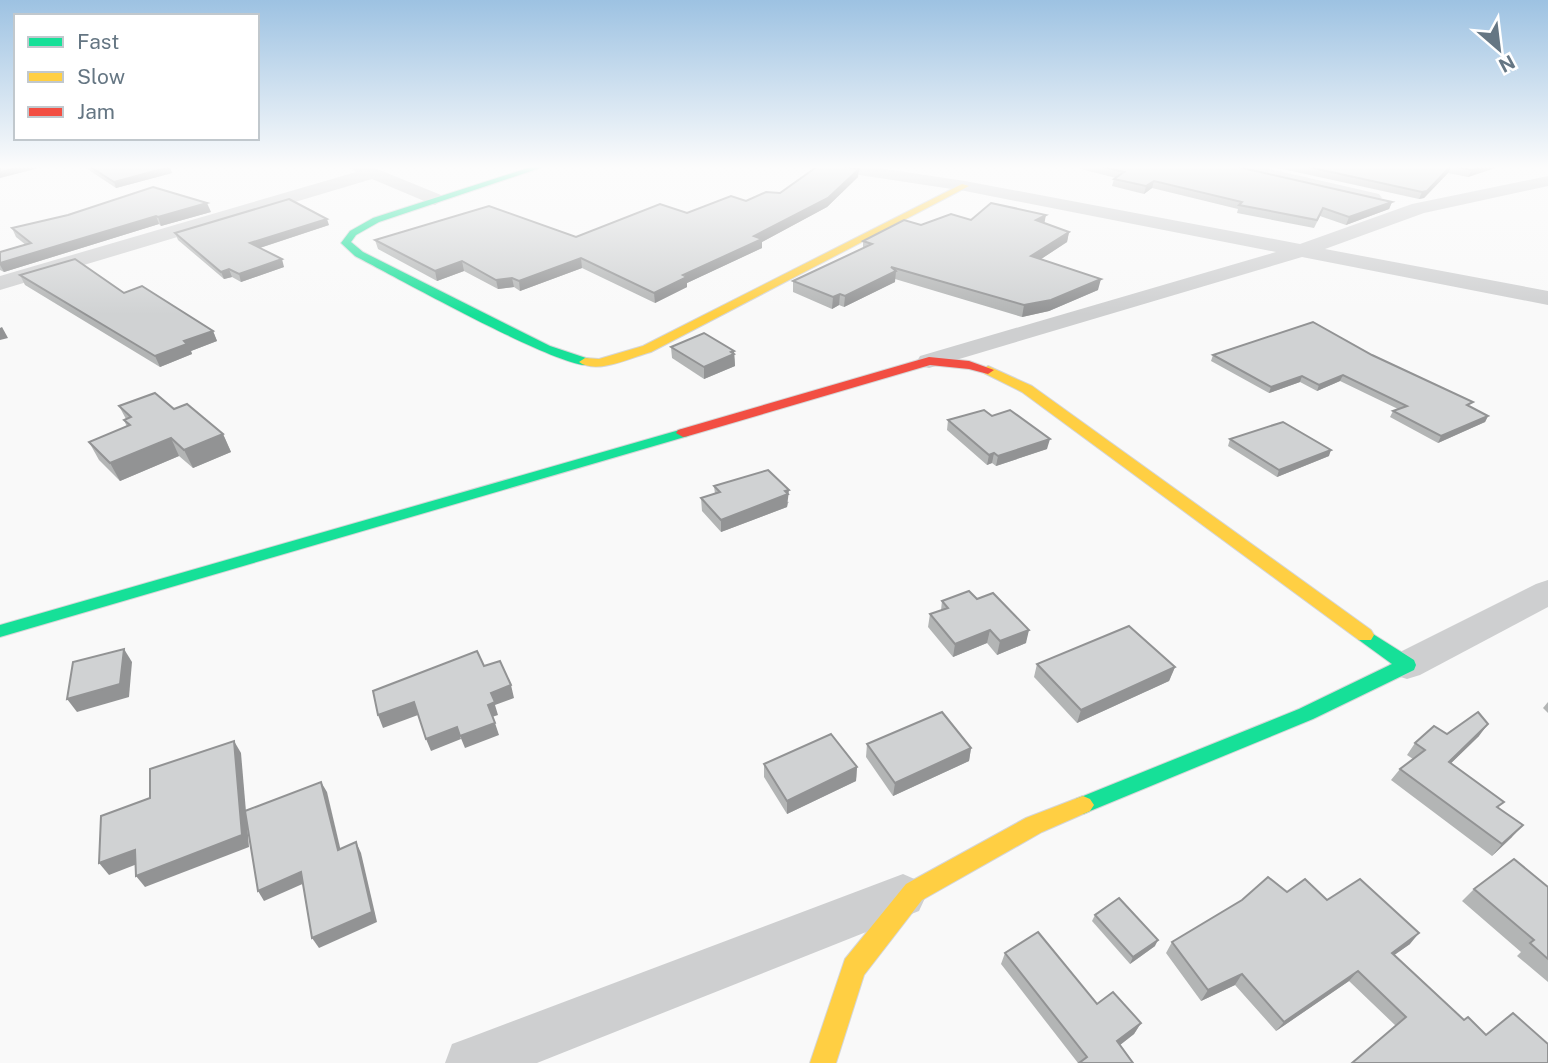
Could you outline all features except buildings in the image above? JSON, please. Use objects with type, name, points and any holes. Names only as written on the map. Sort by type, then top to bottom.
[{"type":"street","points":[[0,282],[216,216]]},
{"type":"street","points":[[388,216],[353,233],[346,243],[359,254],[546,349],[579,362],[600,363],[647,349],[907,216]]},
{"type":"street","points":[[1118,216],[1548,298]]},
{"type":"street","points":[[0,631],[1300,251],[1398,216]]},
{"type":"street","points":[[929,361],[968,362],[996,372],[1027,389],[1407,665]]},
{"type":"street","points":[[471,1063],[914,892],[1034,825],[1306,714],[1548,592]]},
{"type":"street","points":[[822,1063],[854,968],[914,892]]},
{"type":"traffic: fast","points":[[390,216],[353,233],[346,243],[359,254],[546,349],[585,362]]},
{"type":"traffic: fast","points":[[0,631],[683,433]]},
{"type":"traffic: fast","points":[[1083,805],[1306,714],[1407,665],[1365,635]]},
{"type":"traffic: slow","points":[[585,362],[600,363],[647,349],[907,216]]},
{"type":"traffic: slow","points":[[988,370],[1027,389],[1365,635]]},
{"type":"traffic: slow","points":[[823,1063],[854,968],[914,892],[1034,825],[1083,805]]},
{"type":"traffic: jam","points":[[683,433],[929,361],[988,370]]}]
